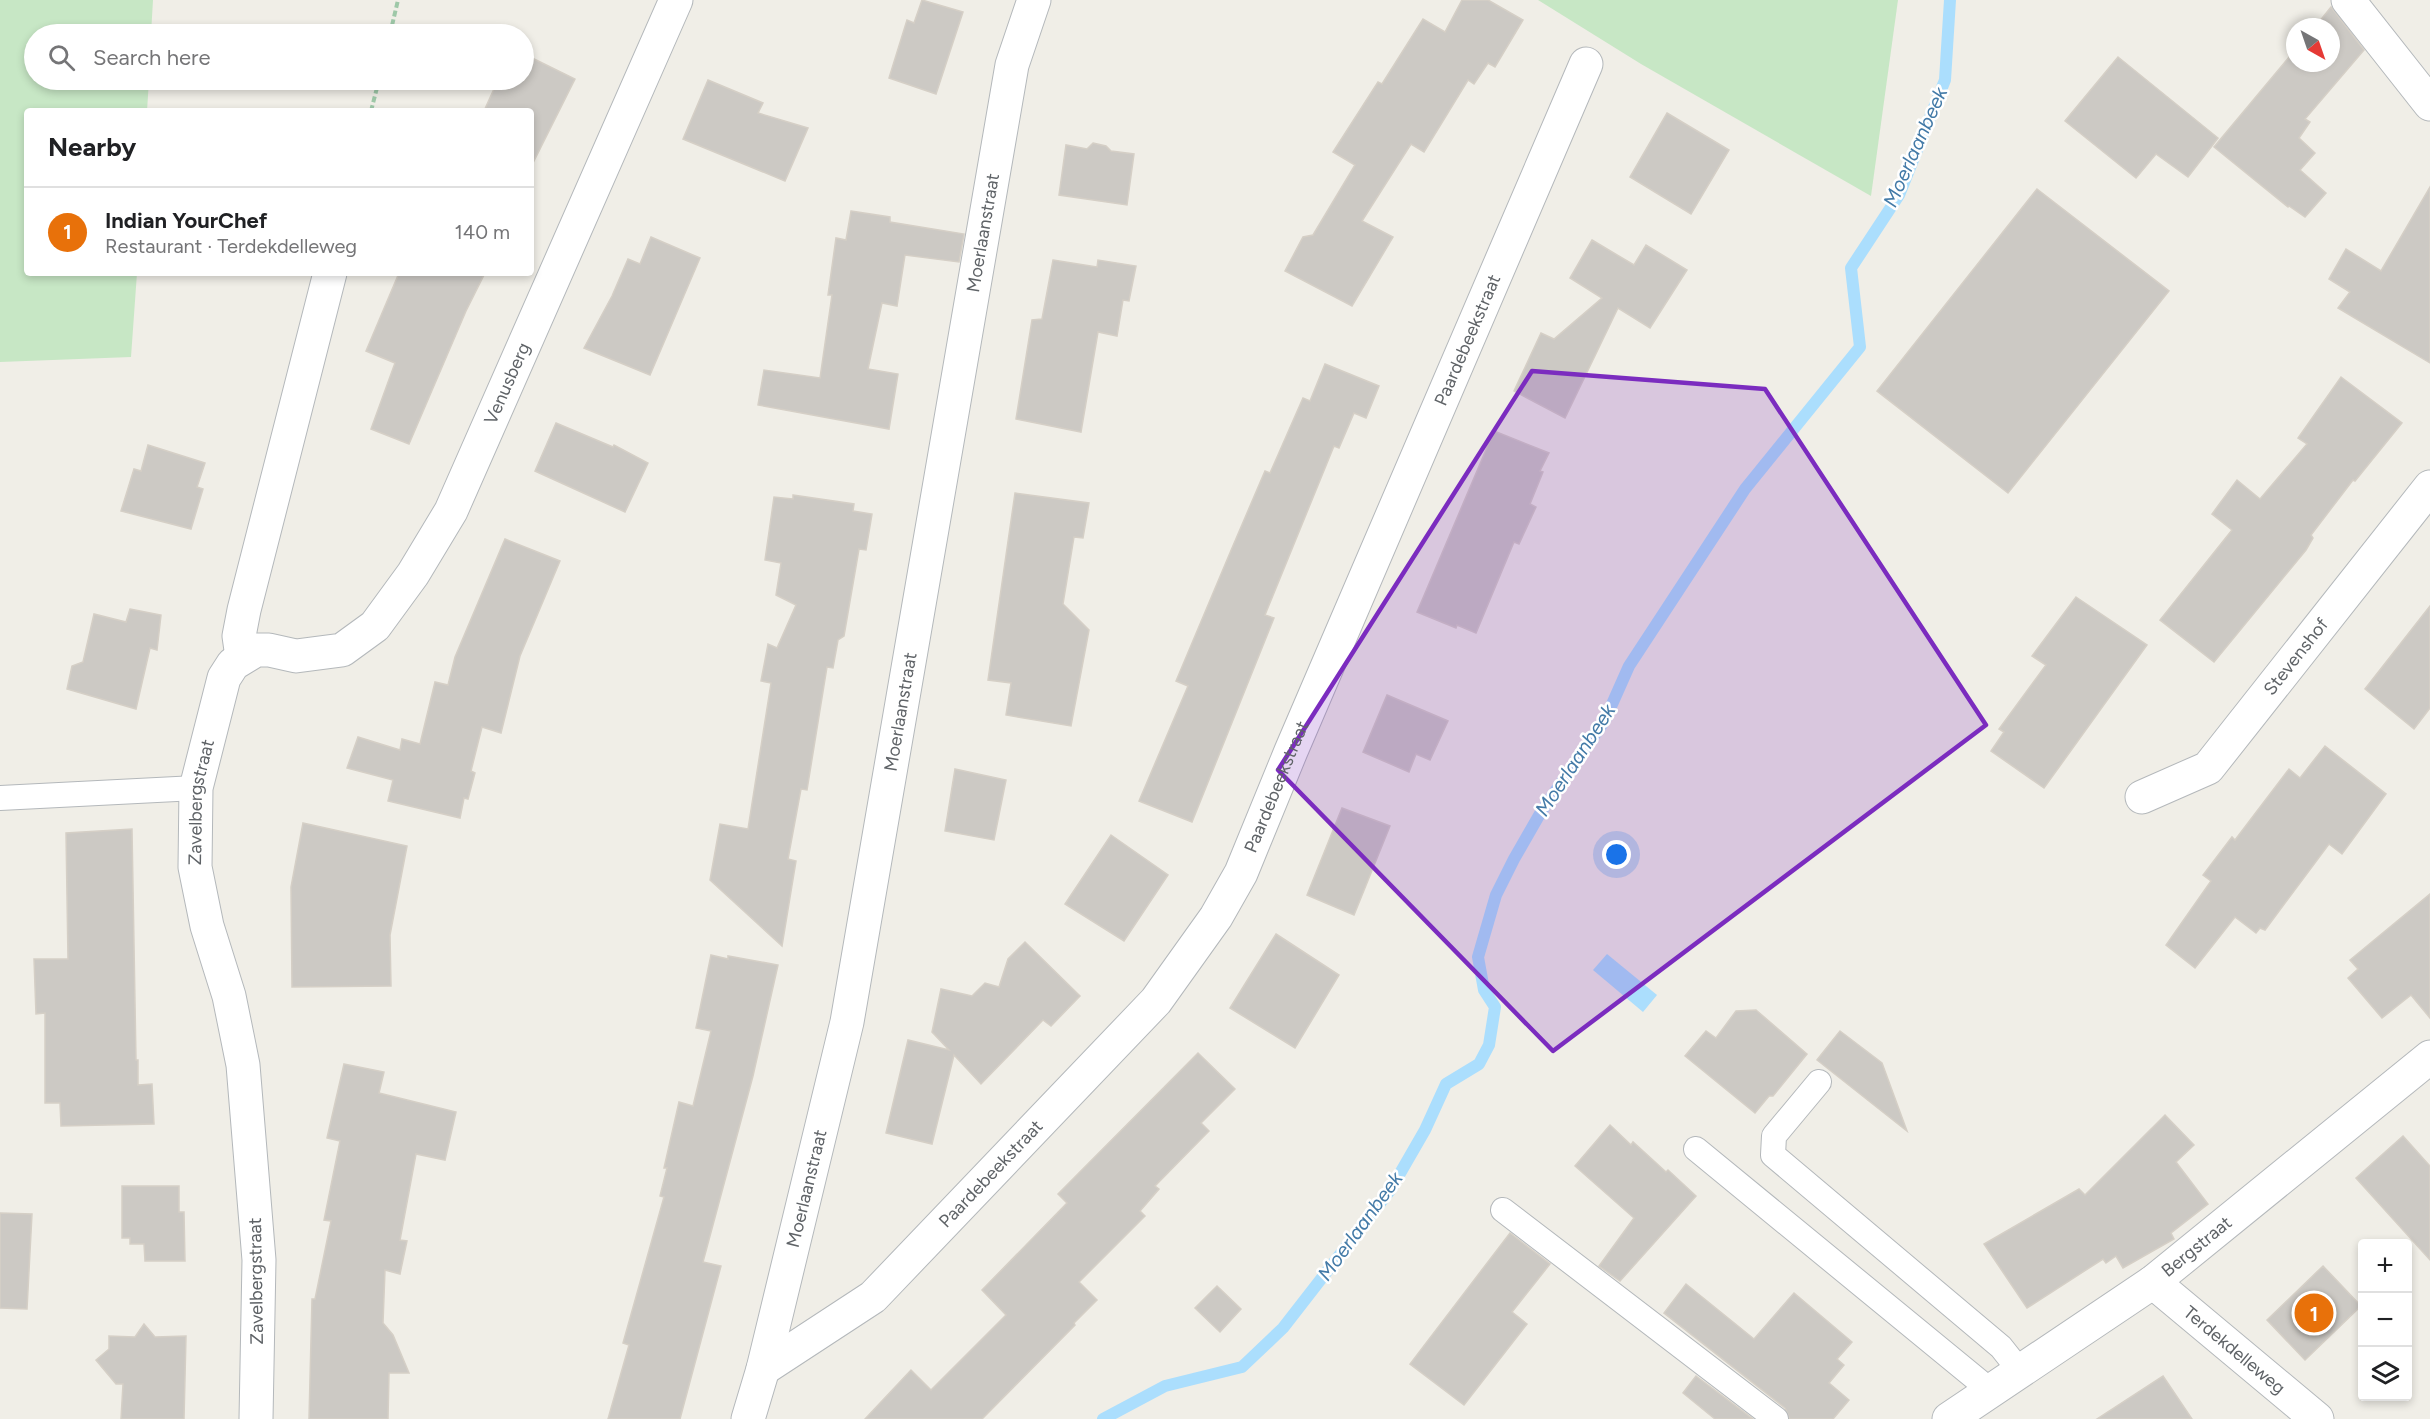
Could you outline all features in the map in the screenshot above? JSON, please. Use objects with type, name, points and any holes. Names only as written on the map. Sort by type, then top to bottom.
[{"type":"street","name":"Venusberg","points":[[242,657],[256,650],[296,656],[342,650],[375,626],[413,574],[451,511],[676,0]]},
{"type":"street","name":"Moerlaanstraat","points":[[748,1419],[763,1369],[847,1022],[1012,65],[1034,0]]},
{"type":"street","points":[[2348,0],[2430,104]]},
{"type":"street","name":"Paardebeekstraat","points":[[763,1369],[873,1297],[1156,1001],[1216,917],[1241,873],[1295,740],[1586,64]]},
{"type":"street","points":[[242,657],[239,636],[244,610],[329,276]]},
{"type":"street","name":"Stevenshof","points":[[2142,797],[2208,768],[2430,487]]},
{"type":"street","name":"Zavelbergstraat","points":[[242,657],[233,664],[224,678],[196,788],[195,867],[207,926],[229,996],[243,1065],[259,1260],[256,1419]]},
{"type":"street","name":"Bergstraat","points":[[1949,1419],[2153,1282],[2430,1057]]},
{"type":"street","name":"Terdekdelleweg","points":[[2153,1282],[2317,1419]]},
{"type":"lane","points":[[0,798],[196,788]]},
{"type":"lane","points":[[1819,1082],[1774,1136],[1773,1155],[2001,1347],[2020,1371]]},
{"type":"lane","points":[[1696,1149],[1991,1391]]},
{"type":"lane","points":[[1503,1210],[1776,1419]]},
{"type":"path","points":[[392,24],[398,0]]},
{"type":"path","points":[[372,108],[376,90]]},
{"type":"highlighted area","points":[[1532,371],[1765,389],[1986,725],[1553,1051],[1278,770]]},
{"type":"green space","points":[[0,0],[153,0],[152,24],[24,24],[24,90],[148,90],[147,108],[24,108],[24,276],[137,276],[131,357],[0,362]]},
{"type":"green space","points":[[1538,0],[1898,0],[1871,196],[1641,64]]},
{"type":"water","points":[[1607,954],[1657,995],[1643,1012],[1593,970]]},
{"type":"building","points":[[922,0],[963,12],[936,94],[889,78],[907,20],[914,23]]},
{"type":"building","points":[[1462,0],[1488,0],[1523,20],[1495,67],[1488,63],[1474,84],[1468,80],[1424,152],[1411,144],[1362,221],[1393,237],[1352,306],[1285,271],[1303,237],[1313,235],[1355,165],[1333,152],[1378,82],[1382,84],[1423,19],[1445,32]]},
{"type":"building","points":[[2331,7],[2339,18],[2322,18]]},
{"type":"building","points":[[2340,19],[2364,50],[2305,119],[2310,122],[2299,138],[2315,153],[2300,170],[2326,193],[2305,217],[2288,207],[2214,147],[2286,61],[2286,72],[2340,72]]},
{"type":"building","points":[[2118,57],[2218,138],[2188,177],[2156,154],[2136,178],[2065,121]]},
{"type":"building","points":[[534,59],[575,79],[534,161],[534,108],[485,108],[493,90],[534,90]]},
{"type":"building","points":[[708,80],[763,103],[758,113],[808,128],[785,181],[683,139]]},
{"type":"building","points":[[1667,113],[1729,150],[1691,214],[1630,177]]},
{"type":"building","points":[[1093,143],[1106,146],[1111,151],[1134,154],[1127,205],[1059,195],[1066,145],[1087,149]]},
{"type":"building","points":[[2430,187],[2430,363],[2338,308],[2350,292],[2329,279],[2346,249],[2381,271]]},
{"type":"building","points":[[2037,189],[2169,291],[2008,493],[1877,391]]},
{"type":"building","points":[[851,211],[890,217],[890,222],[964,234],[959,262],[905,255],[897,306],[882,303],[868,369],[898,374],[889,429],[758,405],[764,370],[820,378],[832,295],[828,295],[836,238],[846,240]]},
{"type":"building","points":[[651,237],[700,258],[650,375],[584,348],[612,296],[628,259],[640,264]]},
{"type":"building","points":[[1592,240],[1634,265],[1646,245],[1687,270],[1650,328],[1618,308],[1565,418],[1514,391],[1541,333],[1554,339],[1602,298],[1570,278]]},
{"type":"building","points":[[1053,260],[1097,267],[1098,260],[1136,266],[1129,301],[1123,300],[1117,336],[1098,332],[1081,432],[1016,419],[1032,320],[1042,319]]},
{"type":"building","points":[[398,276],[484,276],[466,311],[409,444],[371,429],[395,363],[366,351]]},
{"type":"building","points":[[1325,364],[1379,386],[1366,418],[1354,413],[1339,448],[1334,446],[1265,615],[1274,618],[1192,822],[1139,801],[1188,686],[1176,681],[1232,548],[1265,471],[1270,473],[1303,398],[1310,401]]},
{"type":"building","points":[[2341,377],[2402,423],[2355,481],[2353,480],[2311,535],[2313,538],[2306,550],[2214,662],[2160,620],[2232,530],[2212,514],[2237,480],[2260,499],[2307,444],[2298,438]]},
{"type":"building","points":[[556,423],[613,447],[614,445],[648,463],[625,512],[535,471]]},
{"type":"building","points":[[1494,431],[1549,453],[1540,471],[1543,472],[1530,504],[1536,507],[1519,544],[1514,542],[1476,633],[1457,625],[1456,628],[1417,612]]},
{"type":"building","points":[[148,445],[205,463],[197,487],[203,489],[191,529],[121,511],[134,469],[141,471]]},
{"type":"building","points":[[1015,493],[1089,503],[1083,538],[1074,537],[1063,604],[1089,630],[1071,726],[1006,715],[1011,683],[988,680]]},
{"type":"building","points":[[793,495],[854,504],[853,511],[872,514],[866,550],[859,549],[844,636],[838,640],[833,668],[827,667],[807,790],[801,789],[788,859],[796,861],[782,946],[710,880],[720,824],[748,829],[771,683],[761,681],[768,644],[777,648],[796,605],[776,595],[781,563],[765,560],[774,497],[793,499]]},
{"type":"building","points":[[505,539],[560,561],[520,656],[501,733],[482,727],[471,771],[475,773],[468,799],[464,798],[460,818],[388,801],[393,780],[347,768],[358,737],[400,750],[402,739],[420,744],[435,682],[448,685],[455,657]]},
{"type":"building","points":[[2076,597],[2147,645],[2044,788],[1991,751],[2004,732],[1999,729],[2046,665],[2032,656]]},
{"type":"building","points":[[2430,606],[2430,708],[2414,729],[2365,689]]},
{"type":"building","points":[[130,609],[161,615],[157,650],[150,648],[136,709],[67,689],[72,666],[83,662],[94,614],[126,622]]},
{"type":"building","points":[[1387,695],[1448,721],[1430,760],[1416,754],[1409,772],[1363,752]]},
{"type":"building","points":[[2325,746],[2386,794],[2342,854],[2329,844],[2265,930],[2260,928],[2256,933],[2235,917],[2195,968],[2166,945],[2211,881],[2203,875],[2232,837],[2235,840],[2289,769],[2300,778]]},
{"type":"building","points":[[955,769],[1006,780],[994,840],[945,831]]},
{"type":"building","points":[[1342,808],[1390,826],[1354,915],[1307,895]]},
{"type":"building","points":[[303,823],[407,846],[390,935],[391,986],[292,987],[291,887]]},
{"type":"building","points":[[132,829],[136,1060],[138,1060],[138,1085],[152,1084],[154,1124],[61,1126],[60,1103],[45,1103],[45,1013],[36,1014],[34,959],[68,959],[66,833]]},
{"type":"building","points":[[1111,835],[1168,875],[1124,941],[1065,904]]},
{"type":"building","points":[[2430,894],[2430,1018],[2411,995],[2382,1018],[2348,978],[2358,969],[2350,960]]},
{"type":"building","points":[[1276,934],[1339,975],[1295,1048],[1230,1008]]},
{"type":"building","points":[[1025,942],[1080,996],[1051,1026],[1043,1020],[981,1084],[954,1055],[932,1144],[886,1133],[908,1040],[949,1050],[932,1032],[941,989],[972,996],[985,983],[999,987],[1008,959]]},
{"type":"building","points":[[711,955],[778,965],[753,1076],[703,1262],[721,1266],[680,1419],[608,1419],[629,1345],[623,1343],[664,1197],[660,1196],[667,1168],[664,1168],[679,1102],[693,1106],[711,1031],[696,1028]]},
{"type":"building","points":[[1756,1010],[1807,1054],[1773,1096],[1769,1096],[1755,1113],[1685,1056],[1706,1031],[1716,1038],[1736,1011]]},
{"type":"building","points":[[1840,1031],[1882,1063],[1907,1131],[1817,1060]]},
{"type":"building","points":[[1198,1053],[1235,1089],[1201,1123],[1209,1131],[1155,1186],[1159,1189],[1140,1211],[1145,1216],[1079,1282],[1097,1300],[1074,1323],[1075,1325],[982,1419],[865,1419],[911,1370],[931,1390],[1006,1315],[982,1290],[1067,1203],[1058,1194]]},
{"type":"building","points":[[344,1064],[384,1072],[379,1093],[456,1112],[445,1160],[416,1154],[400,1240],[407,1241],[400,1274],[385,1270],[383,1323],[393,1335],[409,1373],[389,1373],[388,1419],[309,1419],[312,1299],[315,1299],[331,1221],[324,1220],[340,1141],[327,1138]]},
{"type":"building","points":[[2165,1115],[2194,1145],[2176,1162],[2208,1204],[2171,1233],[2174,1239],[2123,1268],[2116,1256],[2106,1263],[2103,1259],[2027,1308],[1984,1244],[2079,1189],[2085,1195]]},
{"type":"building","points":[[1610,1125],[1631,1145],[1633,1142],[1666,1172],[1668,1170],[1696,1196],[1620,1281],[1599,1266],[1634,1218],[1575,1166]]},
{"type":"building","points":[[2403,1136],[2430,1166],[2430,1260],[2412,1239],[2356,1178]]},
{"type":"building","points":[[122,1186],[179,1186],[179,1212],[184,1212],[185,1261],[145,1261],[144,1244],[130,1244],[130,1238],[122,1238]]},
{"type":"building","points":[[0,1213],[32,1214],[27,1309],[0,1308]]},
{"type":"building","points":[[1510,1233],[1550,1264],[1512,1312],[1527,1324],[1464,1405],[1410,1364]]},
{"type":"building","points":[[2323,1266],[2358,1303],[2358,1309],[2305,1360],[2267,1320]]},
{"type":"building","points":[[1686,1284],[1754,1339],[1794,1293],[1852,1342],[1837,1359],[1844,1365],[1829,1383],[1849,1400],[1833,1419],[1790,1419],[1785,1408],[1664,1313]]},
{"type":"building","points":[[1217,1286],[1241,1309],[1220,1332],[1195,1308]]},
{"type":"building","points":[[144,1324],[155,1337],[186,1336],[184,1419],[121,1419],[123,1384],[116,1384],[96,1360],[109,1349],[109,1336],[135,1337]]},
{"type":"building","points":[[1696,1376],[1753,1419],[1715,1419],[1683,1393]]},
{"type":"building","points":[[2163,1376],[2192,1419],[2097,1419]]},
{"type":"waterway","name":"Moerlaanbeek","points":[[1103,1419],[1165,1386],[1242,1367],[1283,1328],[1391,1189],[1425,1130],[1446,1084],[1479,1064],[1489,1045],[1495,1007],[1484,990],[1478,957],[1496,895],[1514,859],[1541,812],[1605,720],[1629,666],[1745,489],[1860,347],[1851,268],[1899,195],[1945,80],[1950,0]]},
{"type":"place","name":"Indian YourChef","points":[[2314,1313]]}]
